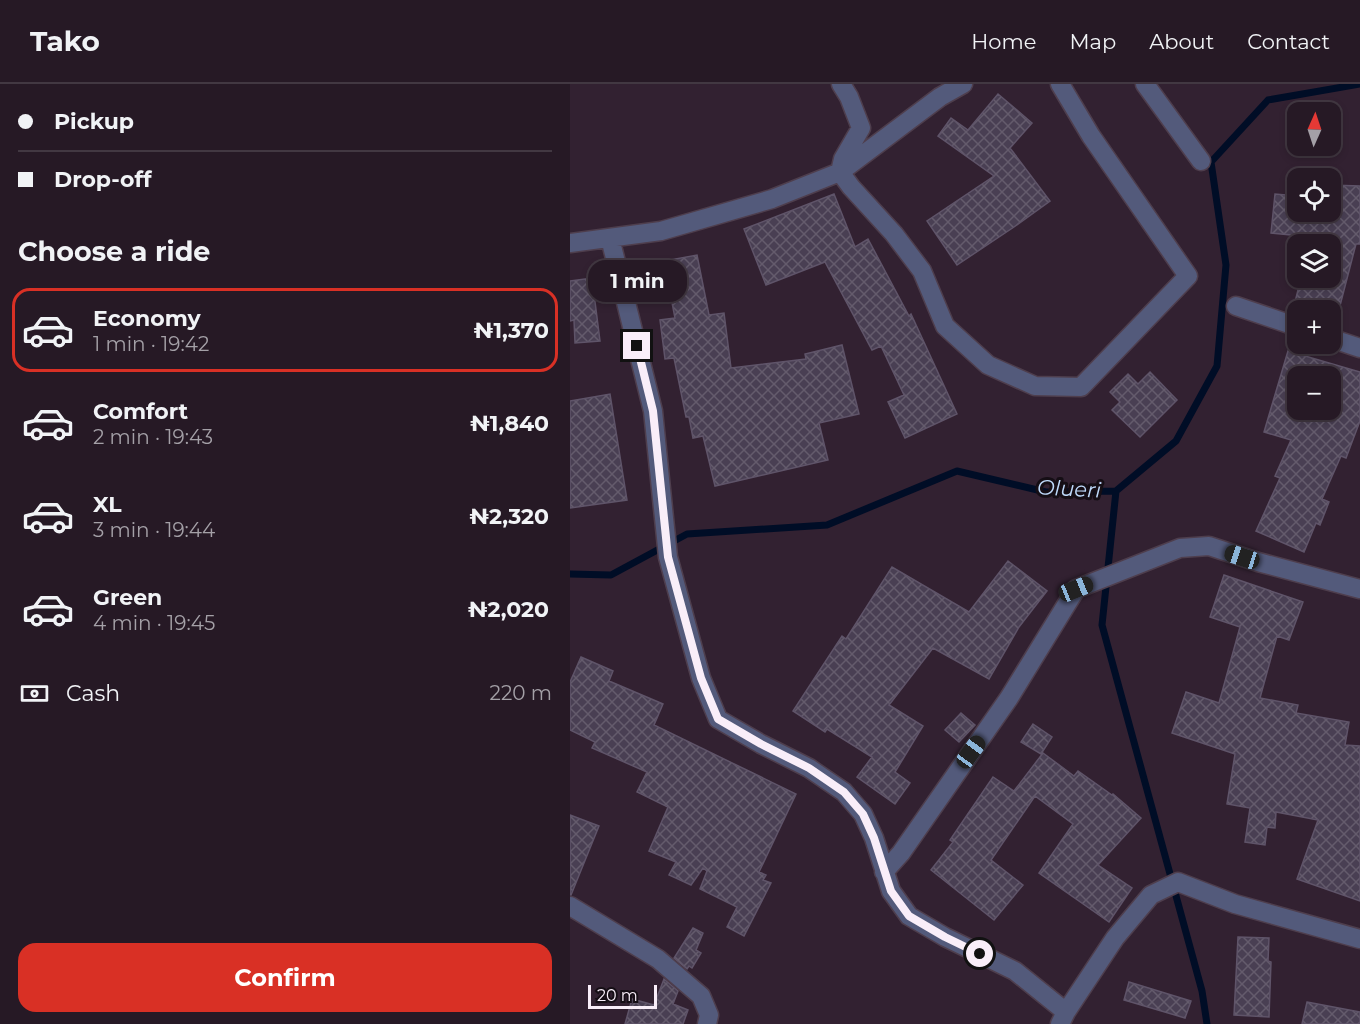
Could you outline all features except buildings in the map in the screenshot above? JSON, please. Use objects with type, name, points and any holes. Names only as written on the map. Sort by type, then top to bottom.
[{"type":"street","points":[[841,84],[849,96],[861,128],[843,159],[840,172],[894,234],[922,271],[945,326],[987,365],[1035,386],[1081,387],[1188,276],[1091,136],[1060,84]]},
{"type":"street","points":[[570,243],[661,231],[772,199],[840,172],[940,97],[963,84]]},
{"type":"street","points":[[1145,84],[1201,160]]},
{"type":"street","points":[[610,238],[653,411],[668,557],[701,678],[718,719],[809,768],[844,792],[863,814],[874,838],[891,891],[909,916],[945,937],[1015,971],[1063,1018],[1115,938],[1151,896],[1178,882],[1235,904],[1360,939]]},
{"type":"street","points":[[1236,306],[1287,323]]},
{"type":"street","points":[[1341,342],[1360,348]]},
{"type":"street","points":[[885,872],[901,853],[1009,698],[1076,589],[1180,548],[1209,546],[1258,562],[1360,589]]},
{"type":"street","points":[[570,906],[658,959],[700,996],[709,1015],[707,1024]]},
{"type":"waterway","name":"Olueri","points":[[570,574],[611,575],[687,534],[827,525],[957,471],[1046,492],[1116,491],[1176,441],[1217,366],[1226,265],[1211,162],[1268,100],[1360,84]]},
{"type":"waterway","points":[[1116,491],[1102,625],[1202,991],[1207,1024]]},
{"type":"route","points":[[637,346],[653,411],[668,557],[701,678],[718,719],[809,768],[844,792],[863,814],[874,838],[891,891],[909,916],[980,954]]}]
